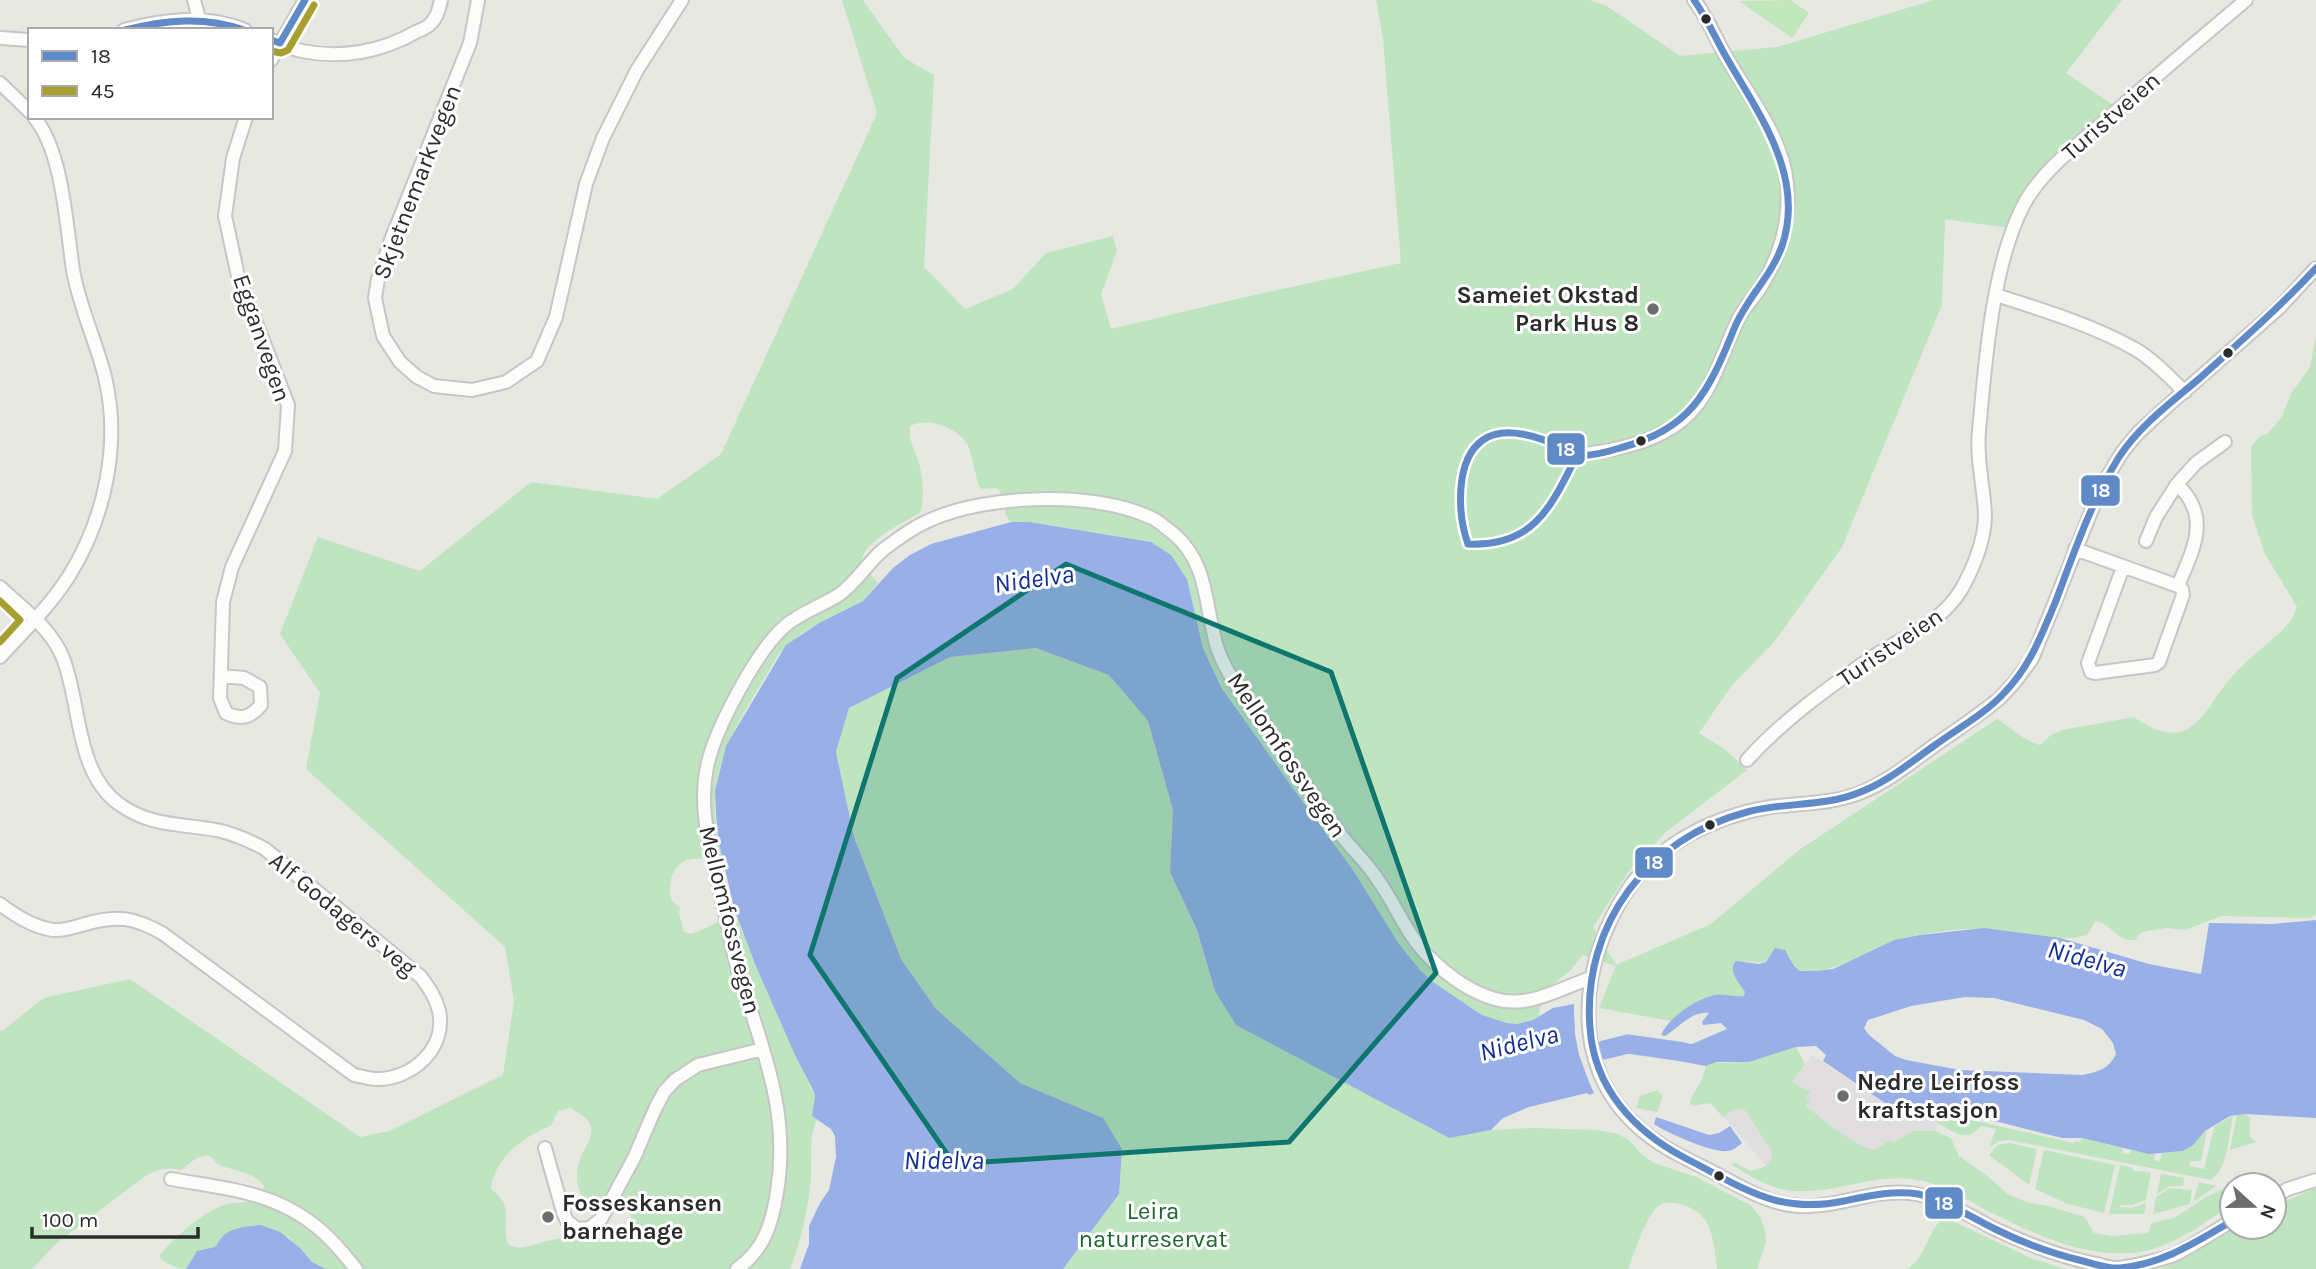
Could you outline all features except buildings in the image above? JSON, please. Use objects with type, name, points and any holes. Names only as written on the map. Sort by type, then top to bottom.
[{"type":"street","points":[[194,0],[200,19]]},
{"type":"street","points":[[305,0],[276,42],[300,51],[349,54],[375,50],[402,40],[430,24],[438,14],[441,0]]},
{"type":"street","name":"Skjetnemarkvegen","points":[[478,0],[470,43],[391,240],[378,279],[375,298],[383,336],[400,362],[417,377],[434,386],[472,390],[506,382],[537,361],[556,317],[586,184],[603,138],[637,70],[682,0]]},
{"type":"street","name":"Turistveien","points":[[1747,760],[1771,733],[1840,681],[1933,621],[1948,608],[1961,590],[1980,545],[1985,518],[1978,439],[1984,374],[1996,295],[2010,234],[2023,206],[2043,178],[2076,144],[2246,0]]},
{"type":"street","points":[[1577,455],[1621,448],[1641,441],[1673,427],[1688,414],[1713,382],[1739,318],[1773,266],[1783,241],[1787,218],[1787,182],[1780,155],[1769,129],[1724,53],[1701,2]]},
{"type":"street","points":[[133,28],[169,20],[200,19],[240,28]]},
{"type":"street","points":[[0,38],[28,40]]},
{"type":"street","points":[[0,83],[28,110]]},
{"type":"street","points":[[0,657],[35,619],[68,576],[85,546],[100,507],[109,464],[110,418],[105,378],[74,274],[55,159],[49,140],[35,119]]},
{"type":"street","name":"Egganvegen","points":[[221,676],[223,602],[232,567],[285,451],[288,405],[238,276],[226,216],[233,158],[245,119]]},
{"type":"street","points":[[2218,1229],[2172,1256],[2116,1268],[2067,1258],[1919,1195],[1888,1192],[1819,1206],[1784,1204],[1752,1192],[1674,1152],[1651,1138],[1625,1114],[1609,1092],[1591,1049],[1587,1006],[1597,956],[1618,905],[1632,885],[1669,847],[1703,828],[1749,812],[1830,800],[1862,792],[1901,769],[2000,698],[2014,684],[2032,659],[2075,549],[2111,469],[2138,433],[2279,309],[2316,268]]},
{"type":"street","points":[[1996,295],[2087,328],[2134,349],[2185,392]]},
{"type":"street","points":[[2146,541],[2156,516],[2178,484],[2196,463],[2225,442]]},
{"type":"street","points":[[2178,484],[2189,495],[2198,521],[2195,545],[2178,586]]},
{"type":"street","name":"Mellomfossvegen","points":[[737,1269],[757,1252],[771,1225],[781,1161],[780,1120],[776,1094],[736,960],[703,814],[707,766],[718,732],[768,642],[789,623],[843,592],[877,554],[903,534],[930,520],[959,510],[1045,499],[1087,502],[1156,519],[1186,545],[1201,573],[1218,650],[1233,681],[1340,834],[1378,880],[1417,944],[1443,969],[1470,989],[1497,1000],[1509,1002],[1536,999],[1591,978]]},
{"type":"street","points":[[2075,549],[2178,586],[2183,594],[2159,662],[2149,667],[2091,672],[2088,663],[2123,567]]},
{"type":"street","name":"Alf Godagers veg","points":[[0,587],[51,635],[64,659],[82,743],[96,775],[110,796],[139,816],[157,822],[219,830],[244,837],[265,849],[421,977],[433,993],[439,1013],[438,1033],[430,1053],[415,1069],[398,1076],[375,1079],[354,1075],[162,933],[139,921],[106,918],[67,929],[53,930],[20,918],[0,904]]},
{"type":"street","name":"Mellomfossvegen","points":[[545,1148],[568,1221],[577,1229],[590,1228],[596,1225],[606,1210],[634,1158],[664,1092],[675,1080],[698,1065],[763,1049]]},
{"type":"street","points":[[170,1179],[263,1196],[285,1206],[320,1229],[356,1269]]},
{"type":"street","points":[[2288,1189],[2316,1180]]},
{"type":"highlighted area","points":[[1066,564],[1331,672],[1436,973],[1289,1142],[954,1164],[810,955],[897,678]]},
{"type":"shaded area","points":[[1812,1055],[1894,1109],[1916,1107],[1940,1113],[1934,1136],[1948,1167],[1773,1170],[1766,1166],[1722,1114],[1791,1082]]},
{"type":"green space","points":[[842,0],[863,0],[904,58],[934,75],[924,267],[965,309],[1013,289],[1046,253],[1113,236],[1117,251],[1101,294],[1111,329],[1401,263],[1383,39],[1376,0],[1589,0],[1607,6],[1680,56],[1777,47],[1934,0],[2122,0],[2066,73],[2122,111],[2068,158],[2010,228],[1945,219],[1942,305],[1842,547],[1775,641],[1733,684],[1699,733],[1726,750],[1747,770],[1666,832],[1629,871],[1593,927],[1616,965],[1711,924],[1799,850],[1997,719],[2022,737],[2040,745],[2062,730],[2134,717],[2167,732],[2184,731],[2194,724],[2238,670],[2285,627],[2297,607],[2265,554],[2252,515],[2251,447],[2281,418],[2292,392],[2310,367],[2316,335],[2316,915],[2310,918],[2221,916],[2185,930],[2167,928],[2146,931],[2138,935],[2136,940],[2124,939],[2096,921],[2087,935],[2062,938],[1986,929],[1954,930],[1896,940],[1831,968],[1806,972],[1793,964],[1789,955],[1762,962],[1745,961],[1737,981],[1745,992],[1744,996],[1681,1013],[1671,1021],[1599,1008],[1616,966],[1583,955],[1570,971],[1543,992],[1539,1016],[1517,1024],[1493,1020],[1433,982],[1399,944],[1353,870],[1221,686],[1203,648],[1187,579],[1171,555],[1151,542],[1029,522],[1011,522],[1006,516],[1000,491],[997,488],[982,489],[979,486],[970,451],[961,436],[940,425],[917,423],[910,426],[910,431],[922,482],[923,501],[920,513],[884,534],[868,547],[861,563],[878,583],[863,601],[806,631],[785,647],[777,657],[740,720],[720,770],[715,806],[723,858],[687,860],[677,867],[670,884],[672,901],[680,907],[684,932],[691,934],[709,926],[734,908],[755,964],[815,1097],[814,1118],[817,1120],[811,1142],[810,1191],[801,1236],[790,1269],[326,1269],[312,1262],[288,1237],[222,1236],[216,1247],[197,1251],[187,1269],[180,1268],[168,1264],[159,1256],[173,1241],[197,1220],[215,1209],[254,1200],[262,1193],[264,1186],[249,1174],[217,1164],[209,1156],[204,1156],[181,1170],[162,1169],[145,1176],[58,1242],[32,1269],[0,1269],[0,1030],[44,998],[130,979],[360,1137],[389,1131],[503,1075],[514,1001],[505,947],[306,769],[320,693],[280,634],[318,537],[420,571],[531,482],[657,499],[721,454],[877,113]],"holes":[[[571,1108],[587,1120],[592,1129],[577,1175],[585,1201],[596,1202],[611,1195],[623,1202],[632,1218],[628,1230],[624,1235],[582,1236],[524,1247],[512,1246],[508,1244],[506,1236],[504,1203],[491,1189],[493,1178],[504,1158],[512,1150],[551,1126],[558,1111]]]},
{"type":"green space","points":[[1791,0],[1809,13],[1792,38],[1739,1]]},
{"type":"green space","name":"Leira naturreservat","points":[[1036,648],[1109,675],[1148,721],[1173,810],[1170,872],[1197,931],[1215,991],[1371,1096],[1448,1138],[1491,1130],[1533,1128],[1596,1130],[1615,1133],[1629,1140],[1641,1154],[1654,1163],[1696,1177],[1750,1205],[1761,1218],[1765,1231],[1766,1242],[1757,1269],[1717,1269],[1712,1236],[1704,1219],[1688,1207],[1664,1203],[1650,1215],[1628,1269],[1063,1269],[1119,1194],[1103,1118],[1020,1083],[936,1009],[901,959],[854,837],[836,752],[849,708],[950,657]]},
{"type":"green space","points":[[1796,1047],[1805,1064],[1792,1082],[1810,1092],[1806,1098],[1810,1101],[1805,1106],[1863,1147],[1876,1149],[1889,1140],[1893,1143],[1913,1131],[1935,1131],[1951,1138],[1959,1156],[2006,1193],[2026,1202],[2085,1217],[2094,1233],[2113,1236],[2148,1233],[2152,1223],[2174,1218],[2218,1191],[2218,1214],[2174,1241],[2153,1249],[2111,1253],[2069,1246],[2048,1238],[1952,1192],[1922,1181],[1894,1178],[1808,1191],[1774,1187],[1732,1165],[1733,1162],[1751,1171],[1766,1166],[1772,1159],[1771,1150],[1745,1110],[1736,1108],[1723,1117],[1710,1103],[1692,1106],[1690,1102],[1704,1075],[1705,1066],[1710,1063],[1749,1062]]},
{"type":"green space","points":[[1657,1090],[1663,1096],[1657,1112],[1636,1108],[1640,1096]]},
{"type":"green space","points":[[1940,1113],[2074,1143],[2080,1142],[2082,1138],[2123,1148],[2122,1153],[2130,1154],[2131,1150],[2155,1154],[2154,1160],[2160,1161],[2162,1153],[2184,1151],[2207,1130],[2201,1161],[2190,1161],[2189,1166],[2204,1169],[2214,1127],[2233,1115],[2221,1168],[2211,1180],[2009,1140],[1999,1141],[1989,1148],[1996,1129],[1981,1126],[1970,1134],[1960,1135],[1937,1123]]},
{"type":"green space","points":[[2246,1114],[2250,1119],[2250,1137],[2256,1142],[2230,1150],[2237,1115]]},
{"type":"green space","points":[[2009,1143],[2037,1149],[2029,1185],[1989,1155],[1998,1145]]},
{"type":"green space","points":[[2044,1150],[2115,1165],[2104,1213],[2068,1204],[2035,1189]]},
{"type":"green space","points":[[2120,1165],[2133,1168],[2133,1171],[2151,1172],[2146,1200],[2119,1207],[2132,1208],[2146,1203],[2144,1214],[2109,1214]]},
{"type":"green space","points":[[2161,1174],[2184,1178],[2183,1186],[2170,1186],[2157,1194]]},
{"type":"green space","points":[[2199,1182],[2216,1186],[2193,1202]]},
{"type":"green space","points":[[2170,1188],[2192,1190],[2190,1204],[2153,1214],[2156,1197]]},
{"type":"green space","points":[[2316,1188],[2316,1269],[2159,1269],[2176,1263],[2218,1239],[2218,1241],[2288,1241],[2288,1200]]},
{"type":"green space","points":[[1946,1218],[2033,1259],[2066,1269],[1907,1269],[1919,1258],[1934,1228]]},
{"type":"water","name":"Nidelva","points":[[1011,522],[1029,522],[1151,542],[1171,555],[1187,579],[1203,648],[1221,687],[1353,870],[1399,944],[1433,982],[1482,1015],[1517,1024],[1533,1020],[1553,1008],[1574,1004],[1579,1049],[1594,1093],[1529,1107],[1503,1118],[1491,1130],[1449,1138],[1236,1025],[1215,991],[1197,930],[1170,872],[1173,810],[1148,721],[1109,675],[1036,648],[950,657],[849,708],[836,752],[854,837],[901,959],[936,1009],[1020,1083],[1103,1118],[1122,1149],[1119,1194],[1063,1269],[800,1269],[809,1244],[809,1226],[829,1190],[836,1157],[835,1136],[831,1129],[812,1116],[815,1097],[813,1090],[755,964],[734,908],[719,843],[716,815],[715,791],[726,746],[786,645],[819,623],[863,601],[893,568],[910,555],[931,544]]},
{"type":"water","name":"Nidelva","points":[[2316,920],[2316,1118],[2246,1114],[2230,1116],[2205,1131],[2193,1145],[2183,1151],[2149,1154],[2082,1138],[2062,1138],[1999,1122],[1916,1107],[1894,1109],[1823,1061],[1826,1055],[1816,1046],[1796,1047],[1749,1062],[1717,1062],[1705,1066],[1664,1058],[1658,1050],[1673,1043],[1692,1044],[1727,1029],[1721,1023],[1703,1025],[1702,1022],[1709,1013],[1703,1013],[1691,1017],[1665,1036],[1661,1035],[1677,1015],[1700,1000],[1715,995],[1744,996],[1745,992],[1733,972],[1736,961],[1759,964],[1766,962],[1775,948],[1785,950],[1800,971],[1817,971],[1833,969],[1894,940],[1984,928],[2060,938],[2149,964],[2201,974],[2209,923],[2273,924]],"holes":[[[1965,997],[1994,998],[2084,1020],[2102,1029],[2113,1043],[2116,1054],[2102,1069],[2082,1075],[1960,1070],[1895,1056],[1864,1028],[1868,1020],[1911,1006]]]},
{"type":"water","points":[[1656,1117],[1709,1135],[1719,1133],[1730,1126],[1742,1143],[1729,1151],[1711,1149],[1660,1128],[1654,1124]]},
{"type":"water","points":[[261,1225],[280,1232],[312,1262],[326,1269],[186,1269],[197,1251],[215,1247],[230,1231]]},
{"type":"pier","points":[[1574,1004],[1578,1005],[1583,1055],[1597,1093],[1594,1092],[1579,1055]]},
{"type":"waterway","name":"Nidelva","points":[[1604,1050],[1628,1044],[1684,1052]]},
{"type":"transit line","name":"18","points":[[273,41],[280,43],[305,0]]},
{"type":"transit line","name":"18","points":[[1468,544],[1462,519],[1463,474],[1474,449],[1483,440],[1502,433],[1523,434],[1576,454],[1588,455],[1620,448],[1664,430],[1680,419],[1705,390],[1739,318],[1772,268],[1782,246],[1788,220],[1788,195],[1775,146],[1694,0]]},
{"type":"transit line","name":"45","points":[[273,51],[281,53],[288,50],[314,5]]},
{"type":"transit line","name":"18","points":[[135,28],[185,21],[236,28]]},
{"type":"transit line","name":"18","points":[[2218,1229],[2165,1257],[2136,1266],[2115,1268],[2038,1248],[1948,1205],[1918,1194],[1890,1193],[1820,1204],[1799,1204],[1761,1196],[1666,1147],[1649,1135],[1620,1105],[1599,1070],[1593,1050],[1590,990],[1597,954],[1610,921],[1628,891],[1652,864],[1680,842],[1712,824],[1747,812],[1831,800],[1869,788],[1899,771],[1998,700],[2014,682],[2034,650],[2091,510],[2127,445],[2146,424],[2260,324],[2316,268]]},
{"type":"transit line","name":"18","points":[[1468,544],[1509,539],[1525,531],[1548,507],[1577,455]]},
{"type":"transit line","name":"45","points":[[0,601],[20,620],[0,642]]},
{"type":"place","name":"Sameiet Okstad Park Hus 8","points":[[1653,309]]},
{"type":"place","name":"Nedre Leirfoss kraftstasjon","points":[[1843,1096]]},
{"type":"place","name":"Fosseskansen barnehage","points":[[548,1217]]}]
